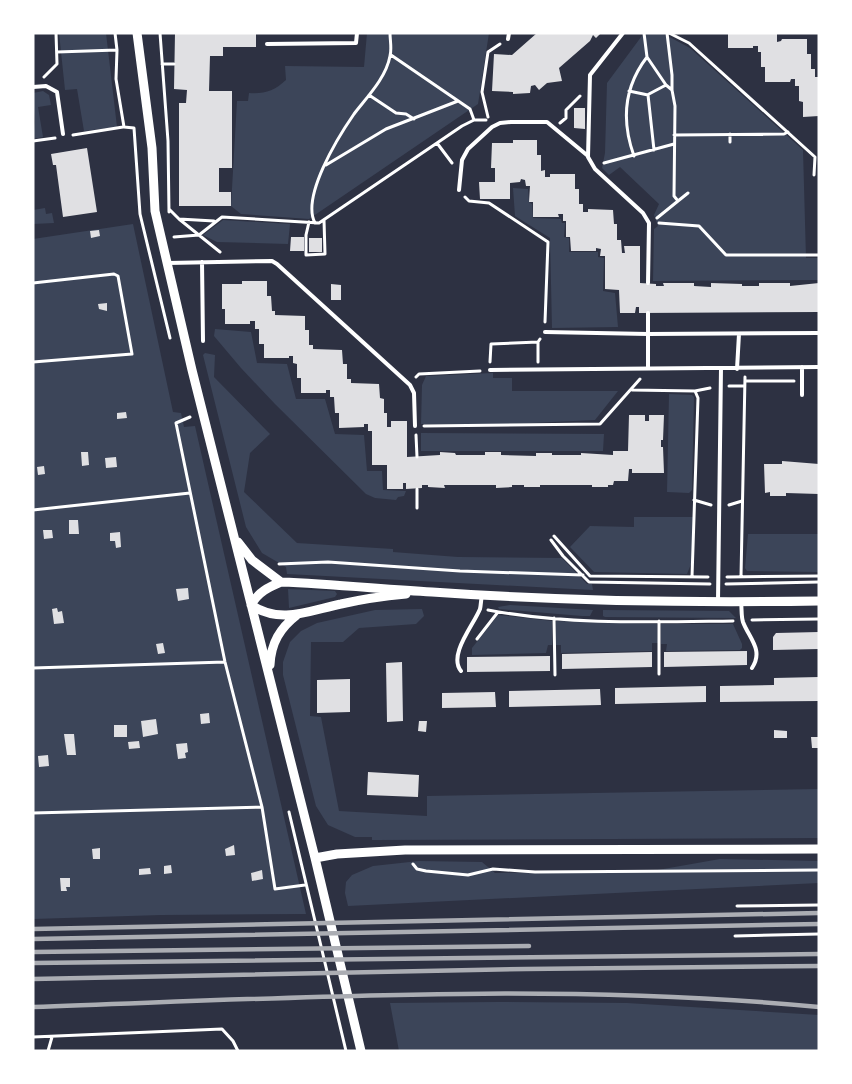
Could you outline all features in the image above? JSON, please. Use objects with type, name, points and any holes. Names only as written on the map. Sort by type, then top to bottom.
[{"type":"street","points":[[137,33],[152,148],[155,211],[361,1051]]},
{"type":"street","points":[[234,537],[252,560],[281,582]]},
{"type":"street","points":[[251,605],[262,592],[281,582],[598,600],[819,601]]},
{"type":"street","points":[[251,605],[266,613],[297,615],[371,598],[431,592]]},
{"type":"street","points":[[269,676],[270,655],[277,636],[283,626],[297,615]]},
{"type":"street","points":[[315,858],[338,854],[405,850],[819,849]]},
{"type":"lane","points":[[267,44],[356,43],[357,33]]},
{"type":"lane","points":[[508,39],[509,33]]},
{"type":"lane","points":[[588,157],[590,75],[623,33]]},
{"type":"lane","points":[[34,87],[46,86],[57,92],[63,134]]},
{"type":"lane","points":[[459,190],[462,160],[468,149],[500,123],[547,122],[588,157],[595,169],[643,213],[649,223],[648,284]]},
{"type":"lane","points":[[167,264],[225,261],[272,261],[277,264],[410,386],[414,393],[415,426]]},
{"type":"lane","points":[[201,262],[203,341]]},
{"type":"lane","points":[[648,313],[648,368]]},
{"type":"lane","points":[[545,332],[819,333]]},
{"type":"lane","points":[[737,369],[739,334]]},
{"type":"lane","points":[[802,367],[802,395]]},
{"type":"lane","points":[[490,370],[819,367]]},
{"type":"lane","points":[[718,602],[721,368]]},
{"type":"lane","points":[[461,671],[457,663],[458,650],[480,609],[482,595]]},
{"type":"lane","points":[[741,602],[742,621],[755,643],[756,659],[752,668]]},
{"type":"path","points":[[34,87],[57,64],[56,33]]},
{"type":"path","points":[[160,33],[169,214]]},
{"type":"path","points":[[315,223],[310,210],[311,197],[324,166],[352,117],[384,74],[391,55],[390,33]]},
{"type":"path","points":[[644,33],[647,57],[672,90]]},
{"type":"path","points":[[668,33],[675,106],[674,196],[678,201]]},
{"type":"path","points":[[668,33],[689,44],[815,158],[814,175]]},
{"type":"path","points":[[178,262],[172,237],[199,235],[222,217],[315,223],[324,220],[474,120],[489,120],[482,92],[488,52],[508,39]]},
{"type":"path","points":[[57,52],[117,50]]},
{"type":"path","points":[[391,55],[470,109],[474,120]]},
{"type":"path","points":[[634,156],[626,127],[626,104],[639,68],[647,57]]},
{"type":"path","points":[[162,64],[174,64]]},
{"type":"path","points":[[629,91],[648,95],[666,85]]},
{"type":"path","points":[[554,128],[566,117],[566,110],[586,89],[590,88]]},
{"type":"path","points":[[369,95],[396,113],[406,114],[414,119]]},
{"type":"path","points":[[648,95],[654,150]]},
{"type":"path","points":[[324,166],[386,129],[458,101]]},
{"type":"path","points":[[33,141],[124,127]]},
{"type":"path","points":[[674,135],[784,134],[788,132]]},
{"type":"path","points":[[730,134],[730,141]]},
{"type":"path","points":[[437,143],[452,164],[461,170]]},
{"type":"path","points":[[595,169],[603,163],[674,144]]},
{"type":"path","points":[[687,193],[655,222],[699,226],[726,255],[819,255]]},
{"type":"path","points":[[465,196],[469,201],[489,203],[548,242],[545,332],[538,342],[539,370]]},
{"type":"path","points":[[170,209],[224,255],[225,261]]},
{"type":"path","points":[[179,219],[216,221]]},
{"type":"path","points":[[309,222],[306,235],[306,255],[325,254],[324,220]]},
{"type":"path","points":[[33,283],[114,274],[118,276],[132,354],[33,362]]},
{"type":"path","points":[[410,386],[419,374],[490,370],[490,344],[538,342]]},
{"type":"path","points":[[417,458],[415,426],[600,424],[632,390],[648,368]]},
{"type":"path","points":[[741,577],[745,369]]},
{"type":"path","points":[[745,381],[802,381]]},
{"type":"path","points":[[632,390],[694,391],[698,398],[692,577]]},
{"type":"path","points":[[204,414],[176,423],[225,662],[262,807],[275,889],[306,887],[346,1051]]},
{"type":"path","points":[[417,489],[417,508]]},
{"type":"path","points":[[33,510],[190,493]]},
{"type":"path","points":[[554,536],[590,576],[599,578],[709,577]]},
{"type":"path","points":[[551,540],[563,556],[589,582],[706,584]]},
{"type":"path","points":[[275,566],[296,562],[328,562],[460,571],[583,575]]},
{"type":"path","points":[[725,577],[819,576]]},
{"type":"path","points":[[728,584],[819,582]]},
{"type":"path","points":[[480,609],[554,618],[659,621],[819,619]]},
{"type":"path","points":[[471,646],[498,612]]},
{"type":"path","points":[[554,618],[555,675]]},
{"type":"path","points":[[659,621],[659,674]]},
{"type":"path","points":[[33,668],[225,662]]},
{"type":"path","points":[[33,813],[262,807]]},
{"type":"path","points":[[413,864],[417,869],[426,872],[468,875],[493,869],[535,872],[819,870]]},
{"type":"path","points":[[737,906],[819,905]]},
{"type":"path","points":[[735,936],[819,934]]},
{"type":"path","points":[[33,1037],[222,1029],[233,1041],[238,1051]]},
{"type":"path","points":[[48,1051],[52,1037]]},
{"type":"shaded area","points":[[59,33],[106,33],[117,127],[84,131],[77,89],[65,90]]},
{"type":"shaded area","points":[[367,33],[489,33],[478,104],[309,219],[241,214],[231,206],[237,101],[248,101],[249,93],[269,91],[282,84],[286,80],[285,66],[364,67]]},
{"type":"shaded area","points":[[644,33],[662,33],[690,48],[803,150],[806,258],[819,258],[819,280],[653,281],[654,229],[658,226],[654,215],[659,204],[620,167],[609,175],[602,168],[605,153],[607,83]]},
{"type":"shaded area","points":[[43,91],[49,95],[51,105],[38,107],[43,137],[33,139],[35,122],[33,93]]},
{"type":"shaded area","points":[[513,188],[528,189],[533,218],[561,219],[562,223],[565,223],[564,237],[569,238],[569,252],[598,252],[598,257],[604,258],[603,291],[615,293],[618,327],[552,328],[550,238],[515,216]]},
{"type":"shaded area","points":[[45,208],[46,214],[52,213],[54,223],[33,224],[33,210]]},
{"type":"shaded area","points":[[223,220],[290,224],[288,244],[217,242],[203,235]]},
{"type":"shaded area","points":[[133,224],[173,412],[181,413],[184,427],[195,426],[306,914],[33,919],[33,239]]},
{"type":"shaded area","points":[[215,329],[251,332],[257,363],[287,364],[296,399],[325,399],[335,434],[364,435],[367,471],[382,471],[383,490],[406,491],[404,496],[396,500],[375,498],[366,494],[241,368],[214,336]]},
{"type":"shaded area","points":[[205,353],[215,355],[214,377],[270,434],[250,453],[244,492],[297,543],[393,549],[393,552],[458,557],[562,558],[587,584],[592,584],[593,590],[287,574],[286,567],[262,553],[246,527],[203,355]]},
{"type":"shaded area","points":[[493,373],[493,378],[512,378],[512,391],[618,391],[595,420],[510,424],[421,424],[422,385],[426,376]]},
{"type":"shaded area","points":[[669,394],[694,397],[692,490],[689,493],[667,492]]},
{"type":"shaded area","points":[[421,433],[604,434],[603,451],[421,451]]},
{"type":"shaded area","points":[[634,517],[693,517],[691,564],[687,574],[594,572],[570,547],[590,526],[634,527]]},
{"type":"shaded area","points":[[748,534],[819,534],[819,572],[747,571],[745,568]]},
{"type":"shaded area","points":[[288,589],[335,591],[337,594],[335,597],[289,608]]},
{"type":"shaded area","points":[[510,605],[593,610],[590,616],[582,616],[499,609],[498,607]]},
{"type":"shaded area","points":[[422,609],[424,616],[416,624],[359,628],[343,642],[311,642],[310,716],[321,717],[339,811],[427,816],[427,796],[819,789],[819,838],[372,840],[372,837],[355,837],[328,825],[316,806],[283,675],[283,662],[290,642],[301,631],[317,623],[375,610]]},
{"type":"shaded area","points":[[603,610],[729,611],[736,618],[605,617]]},
{"type":"shaded area","points":[[498,615],[552,621],[552,645],[548,645],[546,653],[472,655],[472,648]]},
{"type":"shaded area","points":[[556,621],[657,624],[658,643],[652,643],[652,651],[561,653],[561,645],[556,645]]},
{"type":"shaded area","points":[[661,624],[733,624],[742,648],[740,650],[666,651],[667,644],[661,644]]},
{"type":"shaded area","points":[[720,859],[819,861],[819,883],[348,906],[345,893],[346,882],[352,875],[373,866],[419,861],[482,862],[495,873],[652,871]]},
{"type":"shaded area","points":[[390,1003],[627,1003],[819,1015],[819,1051],[399,1051]]},
{"type":"building","points":[[175,33],[256,33],[256,47],[223,47],[223,56],[210,56],[209,91],[232,91],[232,168],[219,168],[219,192],[231,192],[231,206],[179,206],[179,103],[186,103],[187,90],[174,89]]},
{"type":"building","points":[[537,33],[601,33],[596,38],[593,35],[590,41],[559,68],[562,81],[547,83],[539,90],[535,85],[531,86],[530,93],[513,94],[513,92],[492,91],[494,54],[512,55]]},
{"type":"building","points":[[728,33],[774,33],[777,34],[777,42],[782,39],[807,39],[807,54],[811,54],[811,69],[815,69],[815,77],[819,77],[819,116],[803,117],[803,102],[799,101],[799,86],[795,86],[795,79],[791,79],[790,82],[765,82],[765,67],[761,67],[761,52],[758,52],[758,46],[728,48]]},
{"type":"building","points":[[574,108],[585,108],[585,129],[574,128]]},
{"type":"building","points":[[513,140],[537,140],[537,155],[541,155],[541,171],[545,170],[545,177],[550,177],[550,174],[575,174],[575,189],[579,189],[579,204],[583,204],[583,212],[588,212],[588,209],[613,210],[614,224],[617,224],[617,240],[621,240],[622,253],[625,253],[624,246],[640,246],[640,283],[664,286],[663,283],[694,283],[694,286],[711,287],[711,283],[759,286],[759,283],[790,283],[790,286],[819,283],[819,312],[639,313],[639,307],[636,307],[635,313],[620,313],[619,290],[605,289],[605,256],[600,256],[601,249],[571,251],[570,237],[566,237],[566,221],[563,221],[563,214],[558,214],[559,217],[533,217],[533,202],[529,202],[530,186],[526,186],[525,180],[510,183],[510,199],[480,199],[479,182],[495,182],[495,168],[491,168],[492,143],[513,143]]},
{"type":"building","points":[[87,148],[97,212],[63,217],[56,165],[53,165],[51,154]]},
{"type":"building","points":[[99,230],[100,236],[91,238],[90,231]]},
{"type":"building","points":[[291,237],[304,237],[304,251],[290,251]]},
{"type":"building","points":[[309,238],[322,238],[322,252],[309,252]]},
{"type":"building","points":[[242,281],[267,281],[267,296],[271,296],[272,311],[275,311],[275,315],[305,316],[305,330],[309,330],[309,345],[313,345],[313,349],[342,350],[343,364],[347,364],[347,379],[351,379],[351,383],[379,384],[380,398],[384,399],[384,413],[387,413],[387,427],[391,427],[391,421],[407,421],[407,457],[440,455],[440,452],[456,455],[485,455],[485,452],[501,452],[501,455],[536,456],[536,453],[613,455],[613,451],[628,451],[629,415],[645,415],[645,421],[649,421],[649,415],[664,415],[661,447],[663,447],[664,473],[632,473],[632,469],[629,469],[628,481],[614,481],[613,485],[608,485],[608,487],[512,485],[512,487],[496,488],[496,485],[444,485],[445,488],[422,485],[422,488],[406,489],[406,483],[403,483],[403,489],[387,489],[387,465],[372,465],[372,431],[368,431],[368,424],[364,424],[364,427],[339,428],[339,413],[335,413],[334,397],[330,397],[330,390],[326,390],[326,393],[301,393],[301,378],[297,378],[297,364],[293,363],[293,356],[264,358],[264,344],[259,344],[259,329],[255,329],[255,321],[250,321],[250,324],[225,324],[225,309],[222,309],[222,284],[242,284]]},
{"type":"building","points":[[331,284],[341,285],[341,300],[331,300]]},
{"type":"building","points":[[107,303],[107,311],[99,309],[98,304]]},
{"type":"building","points":[[126,412],[127,418],[117,419],[117,413]]},
{"type":"building","points":[[81,452],[88,452],[89,465],[82,466]]},
{"type":"building","points":[[116,457],[117,467],[106,468],[105,458]]},
{"type":"building","points":[[782,461],[819,464],[819,494],[786,493],[786,496],[770,496],[770,492],[765,493],[764,464],[782,464]]},
{"type":"building","points":[[44,466],[45,474],[38,475],[37,467]]},
{"type":"building","points":[[69,520],[78,520],[79,534],[69,534]]},
{"type":"building","points":[[43,530],[52,530],[53,538],[44,539]]},
{"type":"building","points":[[120,532],[121,547],[116,548],[115,541],[110,541],[110,533]]},
{"type":"building","points":[[188,588],[189,599],[178,601],[176,589]]},
{"type":"building","points":[[57,608],[58,612],[62,611],[64,623],[54,624],[52,609]]},
{"type":"building","points":[[819,632],[819,649],[773,650],[773,637],[776,633]]},
{"type":"building","points":[[163,643],[165,653],[158,654],[156,644]]},
{"type":"building","points":[[747,651],[747,665],[664,667],[664,652]]},
{"type":"building","points":[[652,652],[652,667],[562,669],[562,654]]},
{"type":"building","points":[[550,656],[550,671],[467,672],[467,657]]},
{"type":"building","points":[[402,662],[403,721],[387,722],[386,663]]},
{"type":"building","points":[[819,677],[819,701],[720,702],[720,686],[774,685],[774,678]]},
{"type":"building","points":[[350,679],[350,712],[317,713],[317,680]]},
{"type":"building","points":[[706,686],[706,702],[615,704],[615,688]]},
{"type":"building","points":[[600,689],[601,705],[509,707],[509,691]]},
{"type":"building","points":[[495,692],[496,707],[442,708],[442,693]]},
{"type":"building","points":[[209,713],[210,723],[201,724],[200,714]]},
{"type":"building","points":[[156,719],[158,734],[143,737],[141,721]]},
{"type":"building","points":[[419,721],[427,721],[426,732],[418,731]]},
{"type":"building","points":[[114,725],[127,725],[127,737],[114,737]]},
{"type":"building","points":[[774,730],[787,731],[787,738],[774,738]]},
{"type":"building","points":[[64,734],[74,734],[76,755],[67,755]]},
{"type":"building","points":[[811,737],[819,737],[819,748],[812,748]]},
{"type":"building","points":[[139,741],[140,748],[129,749],[128,742]]},
{"type":"building","points":[[187,743],[186,758],[178,759],[176,744]]},
{"type":"building","points":[[48,755],[49,766],[39,767],[38,756]]},
{"type":"building","points":[[368,772],[419,775],[418,797],[367,795]]},
{"type":"building","points":[[234,845],[235,855],[226,856],[225,849]]},
{"type":"building","points":[[100,848],[100,859],[93,859],[92,849]]},
{"type":"building","points":[[171,865],[172,873],[164,874],[164,866]]},
{"type":"building","points":[[150,868],[151,874],[139,875],[139,869]]},
{"type":"building","points":[[262,870],[263,879],[252,881],[251,873]]},
{"type":"building","points":[[60,878],[70,878],[70,887],[66,887],[67,891],[61,891]]},
{"type":"railway","points":[[33,929],[819,913]]},
{"type":"railway","points":[[33,939],[819,924]]},
{"type":"railway","points":[[33,952],[529,946]]},
{"type":"railway","points":[[33,963],[819,954]]},
{"type":"railway","points":[[33,979],[526,969],[819,966]]},
{"type":"railway","points":[[33,1007],[426,994],[622,995],[721,999],[819,1007]]}]
